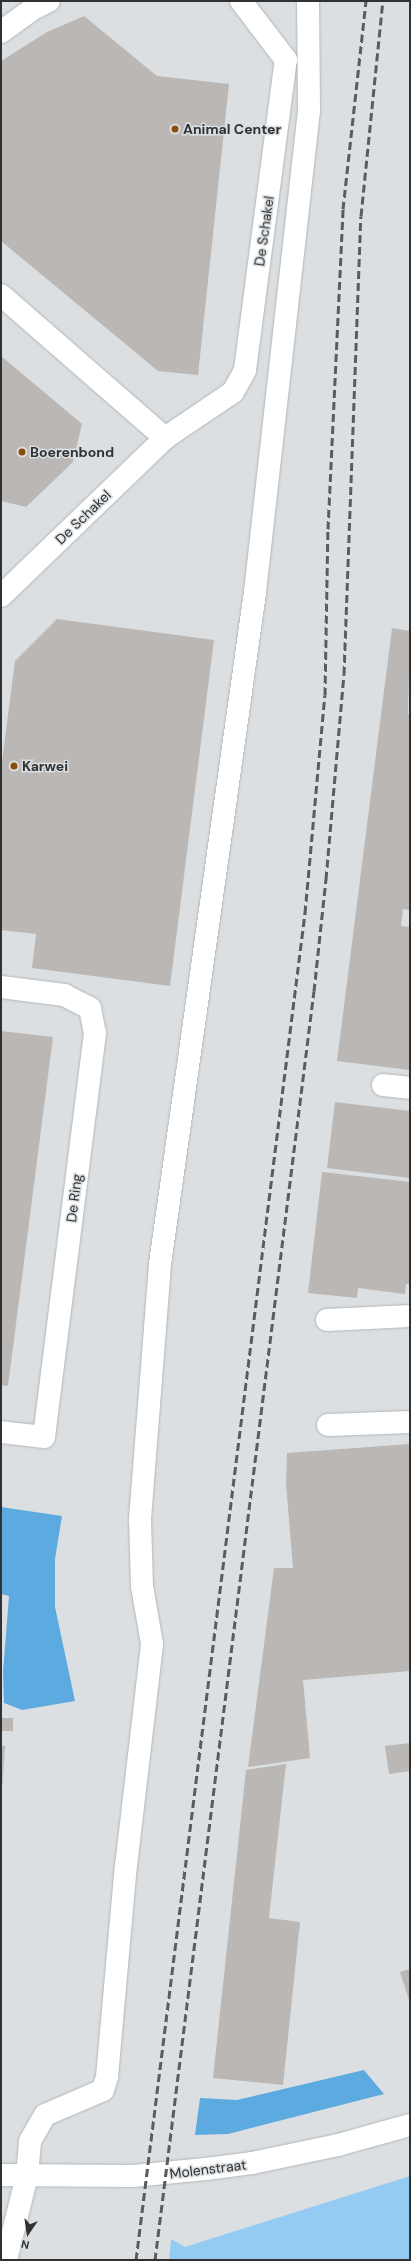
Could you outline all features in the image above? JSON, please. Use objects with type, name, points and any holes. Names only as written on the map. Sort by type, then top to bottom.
[{"type":"street","points":[[1,32],[31,10],[49,1]]},
{"type":"street","name":"De Schakel","points":[[1,596],[165,438],[233,392],[245,370],[286,60],[241,1]]},
{"type":"street","points":[[6,2260],[27,2176],[30,2141],[45,2115],[103,2090],[107,2077],[126,1866],[152,1644],[142,1586],[140,1519],[160,1264],[255,592],[309,110],[308,1]]},
{"type":"street","points":[[1,295],[165,438]]},
{"type":"street","name":"De Ring","points":[[1,987],[64,995],[90,1008],[95,1033],[44,1437],[1,1432]]},
{"type":"street","points":[[383,1085],[410,1088]]},
{"type":"street","points":[[327,1320],[410,1316]]},
{"type":"street","points":[[328,1425],[410,1422]]},
{"type":"street","name":"Molenstraat","points":[[1,2175],[133,2176],[222,2168],[338,2145],[410,2125]]},
{"type":"shaded area","points":[[1,1507],[62,1516],[55,1559],[55,1607],[75,1701],[22,1710],[4,1703],[3,1672],[9,1596],[1,1594]]},
{"type":"shaded area","points":[[364,2070],[384,2094],[228,2134],[195,2135],[200,2098],[237,2100]]},
{"type":"shaded area","points":[[410,2176],[410,2260],[169,2260],[171,2239],[185,2247]]},
{"type":"building","points":[[84,16],[157,76],[229,84],[198,375],[158,371],[1,241],[1,61],[47,32]]},
{"type":"building","points":[[1,356],[82,424],[73,462],[26,507],[1,501]]},
{"type":"building","points":[[57,619],[214,640],[170,986],[32,968],[36,934],[1,930],[1,769],[15,661]]},
{"type":"building","points":[[392,628],[410,631],[408,714],[410,714],[410,910],[403,909],[401,926],[410,927],[410,1070],[337,1061]]},
{"type":"building","points":[[1,1031],[53,1037],[8,1386],[1,1385]]},
{"type":"building","points":[[335,1102],[410,1111],[410,1178],[327,1168]]},
{"type":"building","points":[[322,1172],[410,1182],[410,1284],[406,1284],[405,1294],[358,1288],[357,1298],[308,1293]]},
{"type":"building","points":[[410,1444],[410,1671],[303,1680],[310,1758],[248,1767],[274,1568],[293,1568],[286,1483],[287,1453]]},
{"type":"building","points":[[1,1718],[13,1718],[13,1731],[1,1731]]},
{"type":"building","points":[[410,1743],[410,1771],[389,1774],[385,1746]]},
{"type":"building","points":[[1,1746],[5,1746],[2,1790],[1,1790]]},
{"type":"building","points":[[286,1764],[269,1918],[300,1922],[283,2085],[213,2078],[246,1770]]},
{"type":"building","points":[[410,1969],[410,2003],[400,1972]]},
{"type":"railway","points":[[136,2260],[305,913],[325,695],[328,529],[343,209],[366,1]]},
{"type":"railway","points":[[155,2260],[314,991],[326,879],[344,674],[361,216],[383,1]]},
{"type":"place","name":"Animal Center","points":[[175,129]]},
{"type":"place","name":"Boerenbond","points":[[22,452]]},
{"type":"place","name":"Karwei","points":[[14,766]]}]
